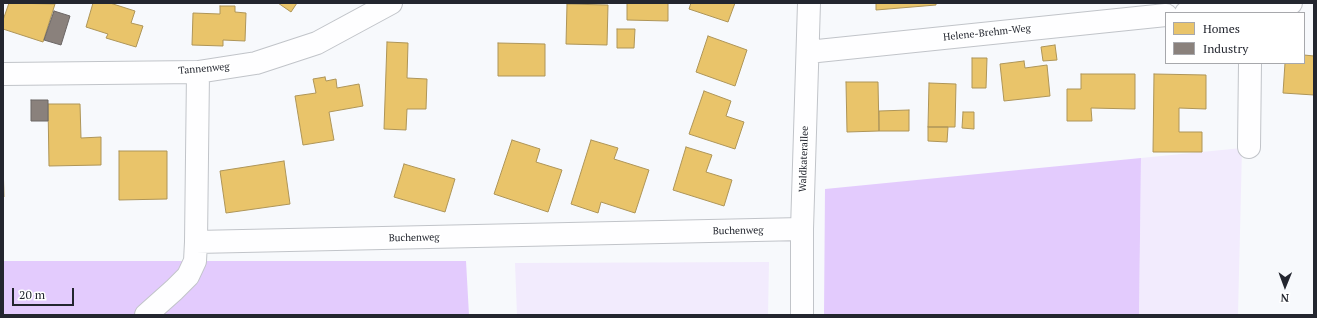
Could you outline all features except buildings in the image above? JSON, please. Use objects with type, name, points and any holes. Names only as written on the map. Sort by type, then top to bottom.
[{"type":"street","name":"Tannenweg","points":[[3,74],[198,72],[256,63],[318,43],[368,8],[391,3]]},
{"type":"street","name":"Waldkaterallee","points":[[802,315],[802,229],[809,3]]},
{"type":"street","points":[[1197,12],[1291,3]]},
{"type":"street","name":"Helene-Brehm-Weg","points":[[808,52],[1165,15]]},
{"type":"street","points":[[1249,147],[1250,64]]},
{"type":"street","points":[[146,315],[188,276],[195,262],[198,72]]},
{"type":"street","name":"Buchenweg","points":[[196,242],[802,229]]},
{"type":"shaded area","points":[[1242,148],[1238,315],[1139,315],[1141,158]]},
{"type":"shaded area","points":[[1141,158],[1139,315],[824,315],[825,189]]},
{"type":"shaded area","points":[[3,261],[466,261],[469,315],[3,315]]},
{"type":"shaded area","points":[[769,262],[768,315],[517,315],[515,263]]}]
